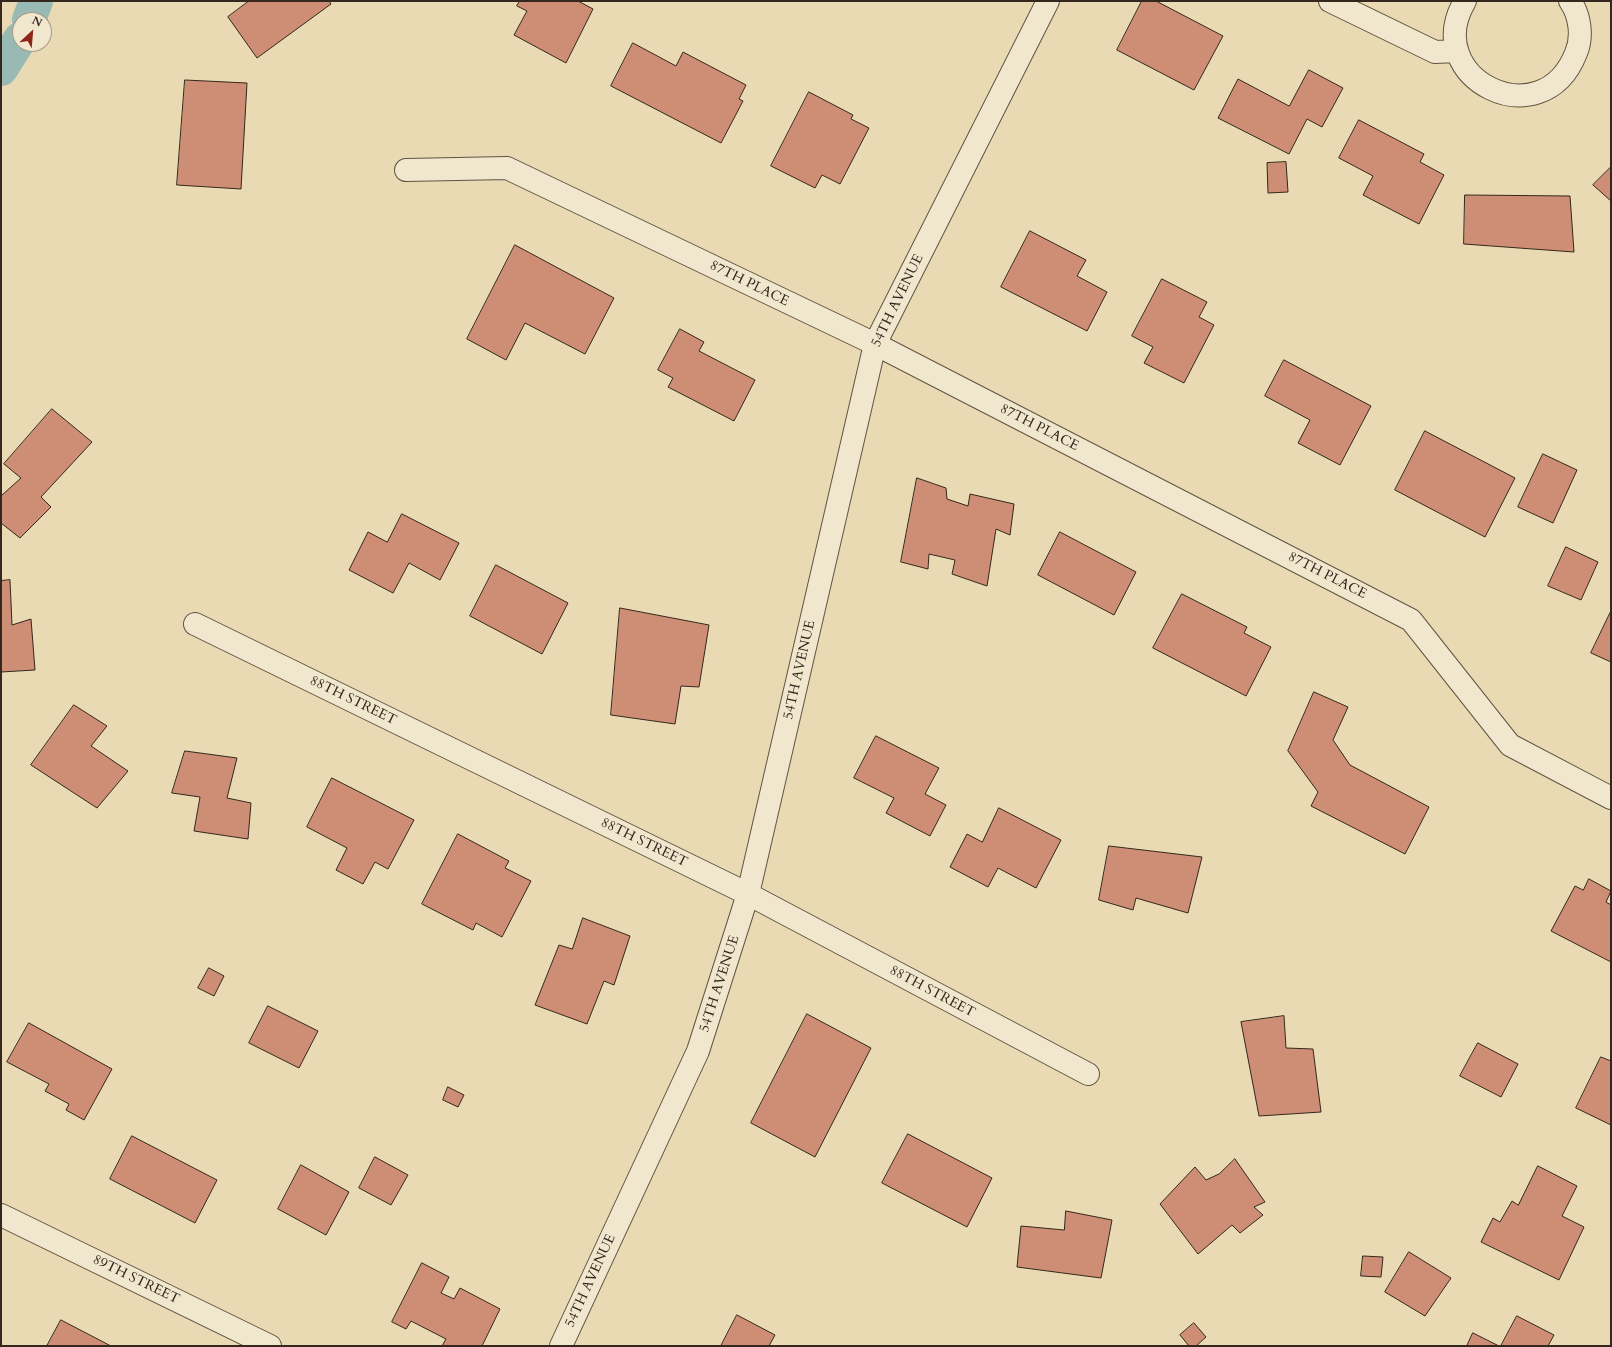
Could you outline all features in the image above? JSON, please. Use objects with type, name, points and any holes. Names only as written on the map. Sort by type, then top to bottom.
[{"type":"street","name":"54TH AVENUE","points":[[561,1346],[698,1051],[748,894],[875,344],[1048,1]]},
{"type":"street","points":[[1330,1],[1435,52],[1457,51]]},
{"type":"street","points":[[1465,1],[1459,11],[1455,31],[1457,51],[1466,70],[1481,84],[1499,94],[1520,96],[1540,92],[1558,82],[1571,66],[1579,47],[1580,26],[1574,7],[1570,1]]},
{"type":"street","name":"87TH PLACE","points":[[406,170],[507,168],[875,344],[1411,620],[1510,745],[1611,798]]},
{"type":"street","name":"88TH STREET","points":[[195,624],[748,894],[1088,1074]]},
{"type":"street","name":"89TH STREET","points":[[1,1215],[270,1346]]},
{"type":"building","points":[[249,1],[329,1],[331,4],[257,58],[228,17]]},
{"type":"building","points":[[520,1],[578,1],[593,9],[566,63],[514,35],[527,11],[517,6]]},
{"type":"building","points":[[1142,1],[1156,1],[1223,36],[1194,90],[1117,50]]},
{"type":"building","points":[[633,43],[676,66],[683,52],[746,85],[739,99],[743,101],[721,143],[611,86]]},
{"type":"building","points":[[1309,70],[1343,88],[1322,127],[1307,119],[1289,154],[1218,118],[1238,79],[1289,106]]},
{"type":"building","points":[[185,80],[247,83],[241,189],[177,185]]},
{"type":"building","points":[[809,92],[853,115],[851,119],[869,128],[840,184],[822,175],[815,188],[771,166]]},
{"type":"building","points":[[1359,120],[1424,154],[1420,162],[1444,175],[1419,224],[1363,195],[1373,176],[1339,158]]},
{"type":"building","points":[[1286,162],[1288,192],[1268,193],[1267,163]]},
{"type":"building","points":[[1611,167],[1611,201],[1593,185]]},
{"type":"building","points":[[1465,195],[1570,196],[1574,252],[1464,244]]},
{"type":"building","points":[[1030,231],[1086,260],[1077,276],[1107,292],[1087,331],[1001,287]]},
{"type":"building","points":[[515,245],[614,298],[585,354],[525,323],[506,360],[467,339]]},
{"type":"building","points":[[1162,279],[1207,302],[1199,317],[1214,325],[1184,383],[1144,363],[1153,347],[1132,336]]},
{"type":"building","points":[[680,329],[704,342],[699,351],[755,380],[734,421],[668,387],[673,378],[658,370]]},
{"type":"building","points":[[1284,360],[1371,406],[1340,465],[1298,443],[1310,420],[1265,396]]},
{"type":"building","points":[[52,409],[92,442],[41,497],[51,507],[20,538],[1,523],[1,496],[21,478],[4,464]]},
{"type":"building","points":[[1425,431],[1515,478],[1485,537],[1395,490]]},
{"type":"building","points":[[1543,454],[1577,470],[1553,523],[1518,507]]},
{"type":"building","points":[[917,478],[946,488],[947,499],[968,506],[970,494],[1014,504],[1010,535],[996,529],[987,586],[952,574],[955,560],[929,554],[928,569],[901,562]]},
{"type":"building","points":[[402,514],[459,543],[440,580],[409,563],[393,593],[349,570],[368,532],[387,542]]},
{"type":"building","points":[[1060,532],[1136,572],[1114,615],[1038,575]]},
{"type":"building","points":[[1566,547],[1598,562],[1581,600],[1548,586]]},
{"type":"building","points":[[496,565],[568,603],[542,654],[470,616]]},
{"type":"building","points":[[10,580],[12,625],[31,619],[35,670],[1,672],[1,581]]},
{"type":"building","points":[[1182,594],[1247,627],[1244,633],[1271,647],[1246,696],[1153,648]]},
{"type":"building","points":[[620,608],[709,625],[699,687],[681,686],[675,724],[611,715]]},
{"type":"building","points":[[1611,611],[1611,662],[1591,653]]},
{"type":"building","points":[[1314,692],[1348,707],[1333,740],[1350,765],[1429,807],[1405,854],[1311,806],[1318,792],[1288,751]]},
{"type":"building","points":[[74,705],[107,726],[91,746],[128,771],[97,808],[31,765]]},
{"type":"building","points":[[876,736],[939,768],[925,794],[946,805],[930,836],[886,813],[894,798],[854,778]]},
{"type":"building","points":[[185,751],[237,758],[227,798],[251,803],[248,839],[194,831],[200,797],[172,793]]},
{"type":"building","points":[[332,778],[414,820],[388,869],[375,862],[363,884],[336,870],[347,848],[307,827]]},
{"type":"building","points":[[999,808],[1061,840],[1036,888],[998,868],[988,887],[950,867],[967,834],[982,842]]},
{"type":"building","points":[[458,834],[509,861],[505,868],[531,881],[502,937],[476,923],[473,930],[422,904]]},
{"type":"building","points":[[1109,846],[1202,857],[1188,913],[1136,898],[1133,910],[1099,900]]},
{"type":"building","points":[[1589,879],[1611,891],[1606,902],[1611,905],[1611,962],[1551,931],[1575,886],[1583,890]]},
{"type":"building","points":[[583,918],[630,936],[614,985],[604,981],[587,1024],[535,1005],[559,945],[572,949]]},
{"type":"building","points":[[209,968],[224,976],[214,996],[198,988]]},
{"type":"building","points":[[268,1006],[318,1031],[299,1068],[249,1043]]},
{"type":"building","points":[[807,1014],[871,1048],[815,1157],[751,1123]]},
{"type":"building","points":[[1284,1016],[1286,1048],[1313,1049],[1321,1112],[1259,1116],[1241,1022]]},
{"type":"building","points":[[29,1023],[112,1069],[84,1120],[66,1110],[69,1104],[45,1091],[49,1084],[7,1062]]},
{"type":"building","points":[[1478,1043],[1518,1064],[1501,1097],[1460,1076]]},
{"type":"building","points":[[1601,1057],[1611,1061],[1611,1125],[1576,1108]]},
{"type":"building","points":[[448,1087],[464,1095],[458,1107],[443,1100]]},
{"type":"building","points":[[908,1134],[992,1178],[967,1227],[882,1183]]},
{"type":"building","points":[[132,1136],[217,1180],[195,1223],[110,1179]]},
{"type":"building","points":[[375,1157],[408,1175],[391,1205],[359,1188]]},
{"type":"building","points":[[1235,1159],[1265,1202],[1254,1207],[1263,1215],[1240,1233],[1232,1225],[1198,1254],[1160,1204],[1195,1167],[1206,1180],[1219,1174]]},
{"type":"building","points":[[301,1165],[349,1192],[326,1235],[278,1209]]},
{"type":"building","points":[[1538,1166],[1577,1186],[1562,1216],[1584,1227],[1559,1280],[1481,1242],[1493,1218],[1500,1222],[1512,1201],[1518,1205]]},
{"type":"building","points":[[1066,1211],[1112,1220],[1101,1278],[1017,1267],[1021,1226],[1064,1230]]},
{"type":"building","points":[[1409,1252],[1451,1278],[1425,1316],[1385,1292]]},
{"type":"building","points":[[1363,1256],[1383,1257],[1381,1277],[1361,1276]]},
{"type":"building","points":[[422,1263],[449,1277],[441,1293],[454,1299],[460,1288],[500,1309],[482,1346],[442,1346],[446,1339],[411,1321],[406,1329],[392,1322]]},
{"type":"building","points":[[737,1315],[775,1335],[769,1346],[721,1346]]},
{"type":"building","points":[[1517,1316],[1554,1335],[1548,1346],[1501,1346]]},
{"type":"building","points":[[61,1320],[111,1346],[47,1346]]},
{"type":"building","points":[[1194,1323],[1206,1337],[1196,1346],[1189,1346],[1180,1335]]},
{"type":"building","points":[[1473,1333],[1499,1346],[1467,1346]]},
{"type":"waterway","points":[[32,12],[36,1]]},
{"type":"waterway","points":[[1,69],[12,52]]}]
